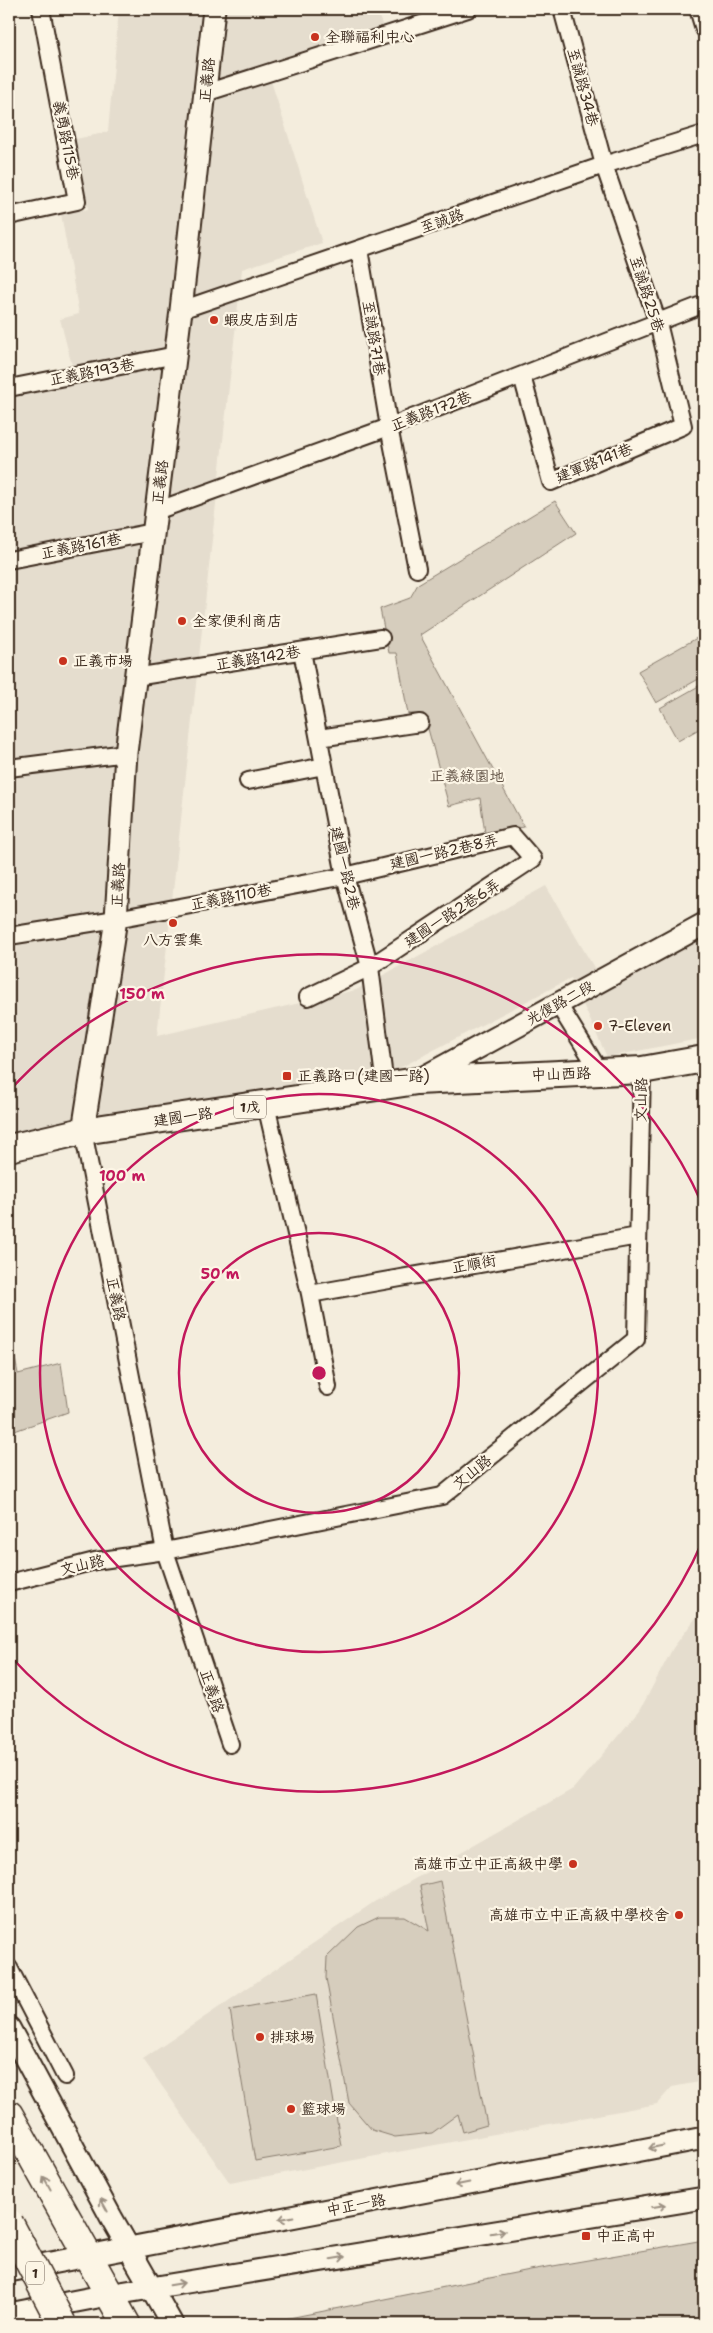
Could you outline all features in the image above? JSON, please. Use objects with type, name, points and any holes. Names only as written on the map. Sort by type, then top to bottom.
[{"type":"highway","points":[[9,2115],[108,2295],[126,2324]]},
{"type":"highway","name":"1","points":[[9,2223],[62,2324]]},
{"type":"main road","name":"中山西路","points":[[417,1081],[642,1070],[704,1059]]},
{"type":"main road","name":"建國一路","points":[[9,1148],[82,1131],[417,1081]]},
{"type":"street","name":"義勇路115巷","points":[[9,216],[77,201],[41,9]]},
{"type":"street","name":"正義路","points":[[214,9],[176,355],[126,753],[116,919],[82,1131],[165,1551],[230,1744]]},
{"type":"street","points":[[205,93],[468,9]]},
{"type":"street","name":"至誠路34巷","points":[[562,9],[604,166]]},
{"type":"street","points":[[698,9],[704,29]]},
{"type":"street","name":"至誠路","points":[[181,310],[604,166],[704,134]]},
{"type":"street","name":"至誠路25巷","points":[[604,166],[658,324],[683,426]]},
{"type":"street","name":"至誠路71巷","points":[[359,249],[389,427],[417,569]]},
{"type":"street","name":"正義路172巷","points":[[156,511],[389,427],[658,324],[704,304]]},
{"type":"street","name":"正義路193巷","points":[[9,388],[176,355]]},
{"type":"street","name":"建軍路141巷","points":[[522,376],[551,482],[683,426]]},
{"type":"street","name":"正義路161巷","points":[[9,560],[153,532]]},
{"type":"street","name":"正義路142巷","points":[[135,678],[381,638]]},
{"type":"street","name":"建國一路2巷","points":[[302,651],[345,876],[370,967],[385,1086]]},
{"type":"street","points":[[319,738],[420,722]]},
{"type":"street","points":[[9,768],[126,753]]},
{"type":"street","points":[[248,781],[324,766]]},
{"type":"street","name":"建國一路2巷8弄","points":[[345,876],[512,836],[533,859]]},
{"type":"street","name":"建國一路2巷6弄","points":[[308,996],[370,967],[533,859]]},
{"type":"street","name":"正義路110巷","points":[[9,936],[116,919],[345,876]]},
{"type":"street","name":"光復路二段","points":[[417,1081],[704,924]]},
{"type":"street","points":[[558,1004],[600,1072]]},
{"type":"street","name":"文山路","points":[[9,1583],[95,1561],[165,1551],[442,1496],[636,1339],[642,1070]]},
{"type":"street","points":[[266,1105],[310,1294],[328,1387]]},
{"type":"street","name":"正順街","points":[[310,1294],[638,1236]]},
{"type":"street","points":[[9,1968],[65,2076]]},
{"type":"street","points":[[9,2028],[128,2248],[172,2324]]},
{"type":"street","name":"中正一路","points":[[9,2272],[704,2138]]},
{"type":"street","points":[[9,2314],[108,2295],[704,2198]]},
{"type":"shaded area","points":[[119,9],[376,9],[383,27],[266,65],[322,243],[242,269],[157,1036],[356,990],[546,886],[606,988],[704,934],[704,1038],[607,1057],[571,978],[392,1072],[9,1132],[9,958],[11,949],[9,949],[9,398],[77,385],[60,319],[79,314],[61,214],[88,209],[76,139],[108,132]]},
{"type":"shaded area","name":"高雄市立中正高級中學","points":[[704,1607],[704,2081],[672,2087],[657,2104],[230,2183],[143,2059],[374,1902],[573,1789],[640,1710],[673,1648]]},
{"type":"green space","name":"正義綠園地","points":[[555,501],[576,533],[420,635],[524,827],[485,833],[480,798],[449,806],[424,714],[408,714],[397,653],[389,653],[380,609],[410,598],[418,584]]},
{"type":"green space","points":[[704,634],[704,676],[656,703],[638,671]]},
{"type":"green space","points":[[704,683],[704,726],[678,741],[660,708]]},
{"type":"green space","points":[[9,1325],[18,1374],[61,1363],[68,1412],[9,1433]]},
{"type":"green space","points":[[440,1881],[487,2125],[463,2132],[458,2114],[432,2133],[395,2137],[372,2130],[349,2103],[326,1978],[327,1957],[358,1927],[379,1917],[405,1917],[429,1931],[420,1886]]},
{"type":"green space","name":"籃球場","points":[[316,1994],[341,2146],[255,2161],[230,2010]]},
{"type":"green space","points":[[704,2240],[704,2324],[259,2324],[530,2270]]},
{"type":"place","name":"全聯福利中心","points":[[315,37]]},
{"type":"place","name":"蝦皮店到店","points":[[214,320]]},
{"type":"place","name":"全家便利商店","points":[[182,621]]},
{"type":"place","name":"正義市場","points":[[63,661]]},
{"type":"place","name":"八方雲集","points":[[173,923]]},
{"type":"place","name":"7-Eleven","points":[[598,1026]]},
{"type":"place","name":"正義路口(建國一路)","points":[[287,1076]]},
{"type":"place","name":"高雄市立中正高級中學","points":[[573,1864]]},
{"type":"place","name":"高雄市立中正高級中學校舍","points":[[679,1915]]},
{"type":"place","name":"排球場","points":[[260,2037]]},
{"type":"place","name":"籃球場","points":[[291,2109]]},
{"type":"place","name":"中正高中","points":[[586,2236]]}]
